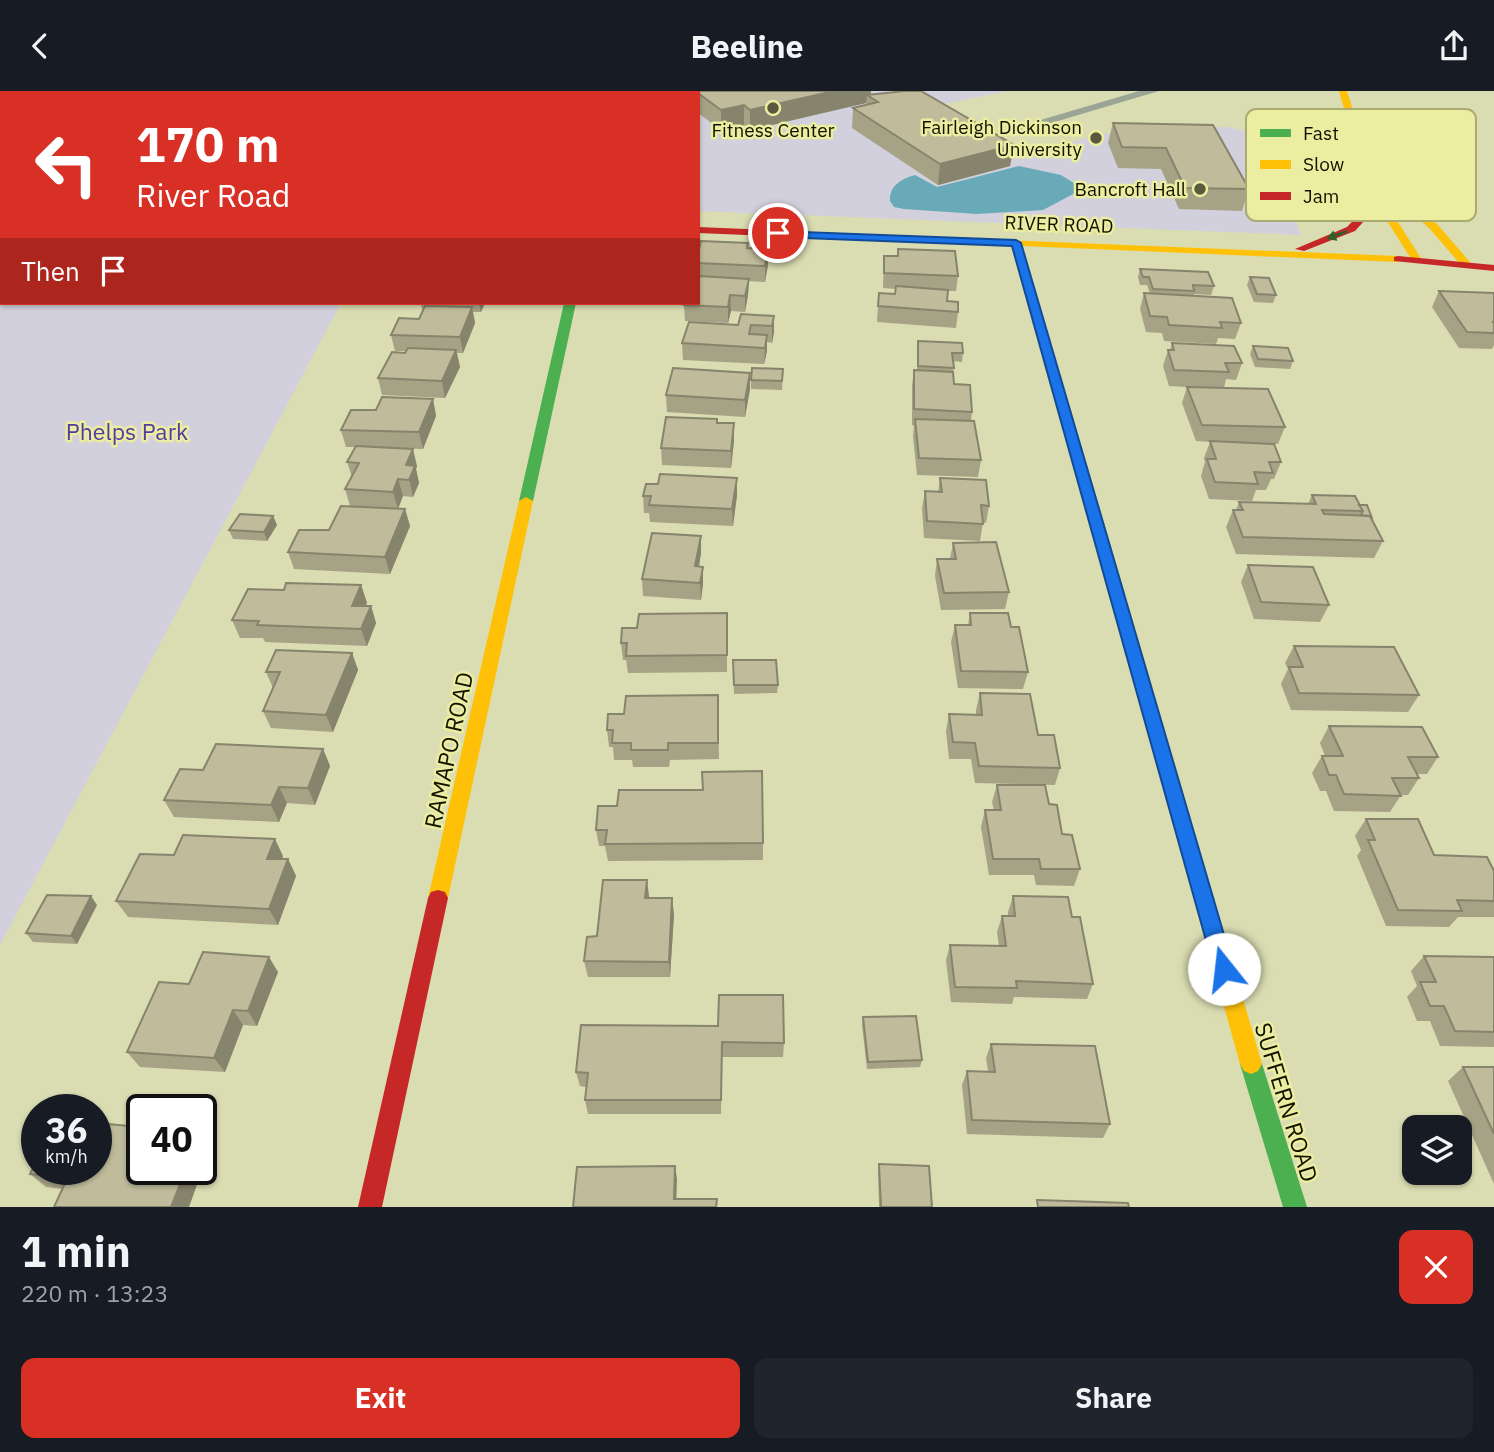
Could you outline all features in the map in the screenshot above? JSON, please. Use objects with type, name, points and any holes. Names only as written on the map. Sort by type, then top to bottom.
[{"type":"street","points":[[1343,91],[1348,109]]},
{"type":"street","points":[[1285,255],[1351,229],[1358,221]]},
{"type":"street","points":[[1393,221],[1417,260]]},
{"type":"street","points":[[1427,221],[1466,264]]},
{"type":"street","name":"RIVER ROAD","points":[[700,230],[1417,260],[1494,268]]},
{"type":"street","name":"SUFFERN ROAD","points":[[1016,243],[1254,1074],[1295,1207]]},
{"type":"street","name":"RAMAPO ROAD","points":[[370,1207],[570,305]]},
{"type":"lane","points":[[1016,129],[1153,91]]},
{"type":"green space","points":[[700,91],[1008,91],[943,104],[1001,151],[1022,154],[1103,134],[1165,128],[1228,127],[1246,132],[1246,221],[1296,221],[1301,235],[700,211]]},
{"type":"green space","name":"Phelps Park","points":[[0,305],[340,305],[0,945]]},
{"type":"water","points":[[1019,166],[1061,175],[1077,185],[1077,192],[1043,210],[977,214],[904,209],[894,207],[890,201],[897,184],[915,175],[937,187]]},
{"type":"building","points":[[700,91],[834,91],[750,110],[744,105],[721,110],[700,95]]},
{"type":"building","points":[[921,91],[1014,145],[940,164],[853,108],[878,102],[867,95]]},
{"type":"building","points":[[1113,123],[1213,125],[1246,184],[1246,189],[1185,188],[1166,148],[1122,147]]},
{"type":"building","points":[[701,241],[748,243],[747,248],[768,249],[765,266],[700,263]]},
{"type":"building","points":[[898,249],[955,251],[958,276],[884,273],[884,256],[898,256]]},
{"type":"building","points":[[1140,269],[1208,272],[1214,286],[1193,285],[1194,291],[1153,289],[1149,277],[1143,277]]},
{"type":"building","points":[[700,276],[749,279],[745,296],[730,295],[728,307],[684,305],[700,305]]},
{"type":"building","points":[[1250,277],[1269,278],[1276,295],[1257,294]]},
{"type":"building","points":[[896,286],[948,290],[947,301],[958,302],[958,312],[878,306],[879,293],[895,294]]},
{"type":"building","points":[[1439,291],[1494,293],[1494,333],[1467,332]]},
{"type":"building","points":[[1144,293],[1232,298],[1241,323],[1220,322],[1222,328],[1169,325],[1167,317],[1150,316]]},
{"type":"building","points":[[425,306],[472,307],[460,337],[391,335],[399,318],[419,319]]},
{"type":"building","points":[[741,314],[774,316],[772,326],[751,325],[749,334],[767,335],[765,348],[682,343],[689,322],[738,325]]},
{"type":"building","points":[[918,341],[962,343],[963,353],[952,353],[954,368],[918,366]]},
{"type":"building","points":[[1172,343],[1234,346],[1242,363],[1225,363],[1229,372],[1174,370],[1168,350],[1174,350]]},
{"type":"building","points":[[1253,346],[1288,348],[1293,361],[1258,359]]},
{"type":"building","points":[[408,348],[456,350],[442,381],[378,378],[392,352],[405,353]]},
{"type":"building","points":[[673,368],[750,373],[745,400],[666,395]]},
{"type":"building","points":[[752,368],[783,369],[782,381],[751,380]]},
{"type":"building","points":[[914,370],[953,372],[954,384],[970,385],[972,412],[914,409]]},
{"type":"building","points":[[1187,387],[1268,389],[1285,427],[1202,425]]},
{"type":"building","points":[[382,397],[433,399],[419,432],[341,430],[351,410],[376,410]]},
{"type":"building","points":[[666,417],[717,419],[717,423],[734,423],[731,451],[661,448]]},
{"type":"building","points":[[915,419],[974,421],[981,460],[919,458]]},
{"type":"building","points":[[1210,441],[1274,444],[1281,462],[1269,462],[1273,473],[1254,472],[1258,484],[1215,482],[1207,459],[1216,459]]},
{"type":"building","points":[[356,446],[413,449],[406,465],[415,466],[409,480],[398,479],[393,492],[345,489],[359,463],[347,462]]},
{"type":"building","points":[[660,474],[737,478],[732,509],[649,505],[651,496],[643,496],[646,484],[658,484]]},
{"type":"building","points":[[940,478],[986,480],[989,506],[981,505],[983,524],[927,521],[925,491],[942,492]]},
{"type":"building","points":[[1312,495],[1355,496],[1363,511],[1322,510],[1324,514],[1370,516],[1383,541],[1243,537],[1233,510],[1243,510],[1239,502],[1316,504]]},
{"type":"building","points":[[1359,505],[1367,505],[1372,518],[1361,515],[1363,511]]},
{"type":"building","points":[[341,506],[405,509],[385,557],[288,552],[299,530],[329,530]]},
{"type":"building","points":[[240,514],[273,516],[264,532],[229,530]]},
{"type":"building","points":[[652,533],[701,536],[695,566],[703,567],[700,583],[642,579]]},
{"type":"building","points":[[996,542],[1009,592],[944,593],[937,559],[956,559],[953,543]]},
{"type":"building","points":[[1248,565],[1313,567],[1329,605],[1261,602]]},
{"type":"building","points":[[286,583],[361,585],[352,606],[371,606],[361,629],[257,625],[259,621],[232,620],[248,589],[284,590]]},
{"type":"building","points":[[727,613],[727,655],[626,656],[627,643],[621,643],[622,628],[637,628],[639,614]]},
{"type":"building","points":[[970,613],[1008,613],[1011,627],[1019,627],[1028,672],[961,671],[955,625],[971,625]]},
{"type":"building","points":[[1294,646],[1394,647],[1419,695],[1299,693],[1289,667],[1303,667]]},
{"type":"building","points":[[276,650],[352,653],[326,715],[263,711],[280,672],[266,672]]},
{"type":"building","points":[[733,660],[776,660],[778,685],[734,685]]},
{"type":"building","points":[[980,693],[1030,694],[1038,735],[1054,735],[1060,768],[979,766],[975,743],[953,742],[949,714],[982,715]]},
{"type":"building","points":[[718,695],[718,743],[668,743],[668,750],[631,750],[631,743],[612,743],[613,730],[607,730],[608,714],[624,714],[626,696]]},
{"type":"building","points":[[1329,726],[1422,727],[1438,757],[1408,757],[1419,778],[1392,778],[1401,796],[1344,794],[1336,775],[1329,775],[1322,756],[1343,756]]},
{"type":"building","points":[[216,744],[323,749],[308,788],[279,787],[271,805],[164,800],[180,769],[203,770]]},
{"type":"building","points":[[762,771],[763,843],[605,844],[607,830],[596,830],[598,806],[617,806],[619,790],[703,790],[702,772]]},
{"type":"building","points":[[997,785],[1045,785],[1049,804],[1057,805],[1062,834],[1072,835],[1080,869],[1041,869],[1039,859],[993,859],[985,810],[1001,810]]},
{"type":"building","points":[[1366,819],[1418,819],[1434,855],[1487,857],[1494,871],[1494,901],[1457,900],[1462,911],[1398,910],[1368,840],[1375,840]]},
{"type":"building","points":[[183,835],[275,839],[267,859],[288,859],[269,909],[116,901],[140,854],[174,855]]},
{"type":"building","points":[[603,880],[647,880],[645,898],[672,898],[669,962],[584,961],[587,937],[597,936]]},
{"type":"building","points":[[47,895],[91,896],[71,936],[26,933]]},
{"type":"building","points":[[1013,896],[1068,897],[1072,917],[1080,917],[1093,984],[1016,981],[1017,988],[955,987],[950,945],[1006,946],[1002,916],[1015,916]]},
{"type":"building","points":[[203,952],[269,957],[248,1011],[233,1010],[214,1058],[127,1052],[159,982],[189,984]]},
{"type":"building","points":[[1424,956],[1494,957],[1494,1032],[1455,1031],[1444,1006],[1430,1006],[1420,982],[1436,982]]},
{"type":"building","points":[[719,995],[783,995],[784,1043],[722,1042],[721,1100],[585,1100],[588,1073],[576,1072],[581,1025],[718,1026]]},
{"type":"building","points":[[916,1016],[922,1060],[868,1062],[863,1017]]},
{"type":"building","points":[[991,1044],[1095,1046],[1110,1124],[972,1120],[967,1071],[995,1072]]},
{"type":"building","points":[[1463,1067],[1494,1067],[1494,1134]]},
{"type":"building","points":[[112,1124],[126,1126],[126,1185],[180,1185],[171,1207],[54,1207],[64,1185],[112,1185]]},
{"type":"building","points":[[879,1164],[929,1166],[932,1207],[881,1207]]},
{"type":"building","points":[[675,1166],[674,1199],[717,1199],[716,1207],[573,1207],[577,1167]]},
{"type":"building","points":[[1037,1200],[1128,1203],[1129,1207],[1038,1207]]},
{"type":"traffic: fast","points":[[1016,243],[1117,594]]},
{"type":"traffic: fast","points":[[526,501],[570,305]]},
{"type":"traffic: fast","points":[[1251,1064],[1295,1207]]},
{"type":"traffic: slow","points":[[1343,91],[1348,109]]},
{"type":"traffic: slow","points":[[1392,221],[1417,260]]},
{"type":"traffic: slow","points":[[1427,221],[1466,264]]},
{"type":"traffic: slow","points":[[980,242],[1398,259]]},
{"type":"traffic: slow","points":[[438,898],[526,501]]},
{"type":"traffic: slow","points":[[1117,594],[1251,1064]]},
{"type":"traffic: jam","points":[[1300,249],[1351,229],[1358,221]]},
{"type":"traffic: jam","points":[[700,230],[980,242]]},
{"type":"traffic: jam","points":[[1398,259],[1494,268]]},
{"type":"traffic: jam","points":[[370,1207],[438,898]]},
{"type":"place","name":"Fitness Center","points":[[773,108]]},
{"type":"place","name":"Fairleigh Dickinson University","points":[[1096,138]]},
{"type":"place","name":"Bancroft Hall","points":[[1200,189]]},
{"type":"route","points":[[778,233],[1016,243],[1224,969]]}]
